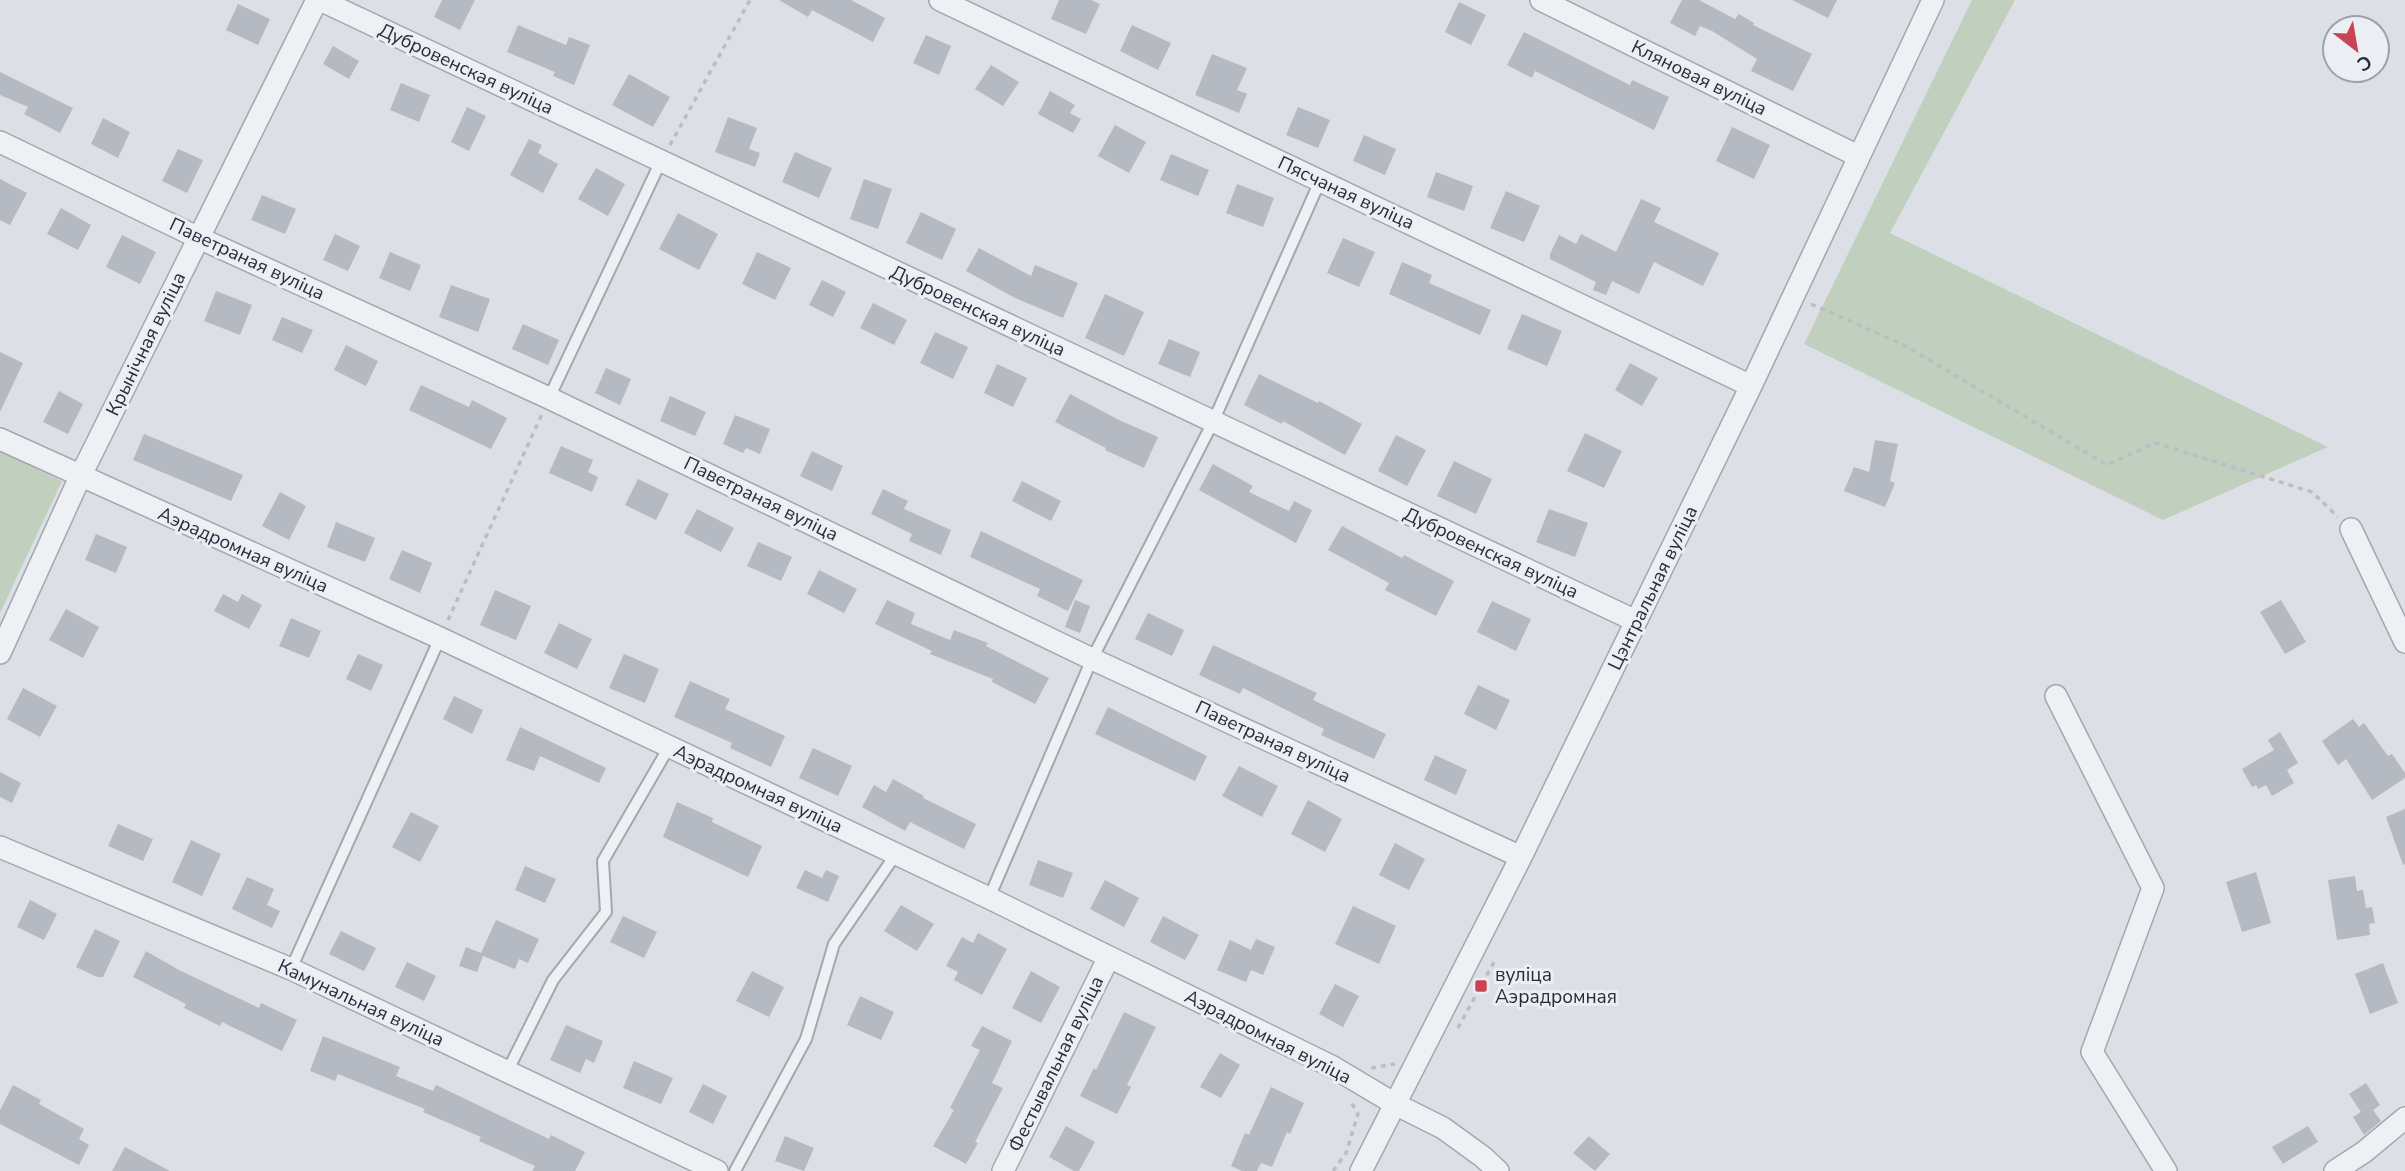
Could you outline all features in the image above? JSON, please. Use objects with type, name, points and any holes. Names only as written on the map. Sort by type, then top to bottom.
[{"type":"street","name":"Дубровенская вуліца","points":[[319,0],[1636,621]]},
{"type":"street","name":"Крынічная вуліца","points":[[0,653],[80,477],[319,0]]},
{"type":"street","name":"Пясчаная вуліца","points":[[940,0],[1751,386]]},
{"type":"street","name":"Кляновая вуліца","points":[[1541,0],[1858,156]]},
{"type":"street","name":"Цэнтральная вуліца","points":[[1361,1171],[1521,857],[1751,386],[1933,0]]},
{"type":"street","name":"Паветраная вуліца","points":[[0,142],[199,238],[549,398],[1092,659],[1521,857]]},
{"type":"street","name":"Аэрадромная вуліца","points":[[0,439],[440,638],[989,898],[1333,1067],[1395,1104],[1443,1128],[1498,1171]]},
{"type":"street","points":[[2351,529],[2405,642]]},
{"type":"street","points":[[2056,696],[2153,888],[2092,1052],[2166,1171]]},
{"type":"street","name":"Камунальная вуліца","points":[[0,847],[291,969],[716,1171]]},
{"type":"street","name":"Фестывальная вуліца","points":[[1003,1171],[1109,957]]},
{"type":"street","points":[[2334,1171],[2364,1152],[2405,1118]]},
{"type":"lane","points":[[549,398],[662,161]]},
{"type":"lane","points":[[989,898],[1092,659],[1213,422],[1320,181]]},
{"type":"lane","points":[[291,969],[440,638]]},
{"type":"lane","points":[[508,1072],[553,980],[606,912],[603,862],[669,747]]},
{"type":"lane","points":[[736,1171],[806,1039],[834,944],[896,854]]},
{"type":"path","points":[[662,161],[750,0]]},
{"type":"path","points":[[1793,296],[1904,345],[2107,466],[2155,443],[2312,492],[2351,529]]},
{"type":"path","points":[[440,638],[549,398]]},
{"type":"green space","points":[[1972,0],[2015,0],[1890,233],[2328,447],[2163,520],[1804,344]]},
{"type":"green space","points":[[0,451],[62,481],[0,613]]},
{"type":"building","points":[[442,0],[475,0],[460,30],[434,17]]},
{"type":"building","points":[[779,0],[851,0],[885,18],[873,42],[812,10],[808,17]]},
{"type":"building","points":[[1059,0],[1091,0],[1100,4],[1086,34],[1051,19]]},
{"type":"building","points":[[1682,0],[1699,0],[1735,19],[1739,14],[1754,23],[1753,25],[1812,54],[1793,91],[1751,71],[1757,59],[1712,31],[1700,26],[1695,36],[1670,23]]},
{"type":"building","points":[[1792,0],[1837,0],[1828,18]]},
{"type":"building","points":[[1459,2],[1486,15],[1471,45],[1445,32]]},
{"type":"building","points":[[238,4],[270,19],[258,45],[226,30]]},
{"type":"building","points":[[518,25],[566,45],[569,37],[590,45],[574,85],[553,76],[555,72],[507,52]]},
{"type":"building","points":[[1132,25],[1171,43],[1158,70],[1120,51]]},
{"type":"building","points":[[1524,32],[1630,85],[1632,80],[1669,97],[1654,130],[1535,71],[1532,78],[1507,65]]},
{"type":"building","points":[[926,35],[951,46],[939,75],[913,63]]},
{"type":"building","points":[[333,46],[359,61],[349,79],[323,64]]},
{"type":"building","points":[[1212,54],[1247,68],[1237,90],[1247,94],[1239,113],[1195,95]]},
{"type":"building","points":[[991,65],[1019,82],[1003,106],[975,89]]},
{"type":"building","points":[[0,72],[73,108],[60,133],[24,114],[28,107],[0,95]]},
{"type":"building","points":[[629,74],[670,97],[653,127],[612,105]]},
{"type":"building","points":[[401,83],[430,95],[419,122],[390,110]]},
{"type":"building","points":[[1050,91],[1075,105],[1070,113],[1081,119],[1073,133],[1038,114]]},
{"type":"building","points":[[467,107],[486,116],[469,151],[451,142]]},
{"type":"building","points":[[1298,107],[1330,120],[1318,148],[1286,135]]},
{"type":"building","points":[[728,117],[757,128],[749,149],[760,153],[755,167],[715,152]]},
{"type":"building","points":[[103,118],[130,132],[118,158],[91,144]]},
{"type":"building","points":[[1115,125],[1146,142],[1129,173],[1098,156]]},
{"type":"building","points":[[1732,127],[1770,145],[1754,179],[1716,161]]},
{"type":"building","points":[[1364,135],[1396,149],[1385,175],[1353,161]]},
{"type":"building","points":[[529,139],[542,145],[538,153],[558,164],[543,193],[510,175]]},
{"type":"building","points":[[178,149],[203,160],[187,193],[162,181]]},
{"type":"building","points":[[795,152],[832,168],[819,198],[782,182]]},
{"type":"building","points":[[1171,154],[1209,170],[1198,196],[1160,180]]},
{"type":"building","points":[[596,168],[625,184],[608,216],[578,199]]},
{"type":"building","points":[[1436,172],[1473,186],[1464,211],[1427,197]]},
{"type":"building","points":[[0,179],[27,193],[10,225],[0,220]]},
{"type":"building","points":[[864,179],[892,189],[878,229],[850,219]]},
{"type":"building","points":[[1237,184],[1274,198],[1263,227],[1226,213]]},
{"type":"building","points":[[1506,191],[1540,206],[1524,242],[1490,228]]},
{"type":"building","points":[[262,195],[296,209],[285,234],[251,220]]},
{"type":"building","points":[[1641,199],[1661,208],[1654,222],[1719,253],[1703,286],[1654,262],[1639,294],[1612,281],[1606,295],[1593,290],[1596,282],[1550,259],[1559,235],[1576,244],[1581,234],[1616,252]]},
{"type":"building","points":[[61,208],[91,225],[78,250],[47,234]]},
{"type":"building","points":[[921,212],[956,229],[942,260],[906,243]]},
{"type":"building","points":[[678,213],[718,234],[699,270],[659,249]]},
{"type":"building","points":[[335,234],[360,246],[348,271],[323,260]]},
{"type":"building","points":[[122,235],[156,252],[140,284],[106,267]]},
{"type":"building","points":[[1343,238],[1375,252],[1359,287],[1327,273]]},
{"type":"building","points":[[979,248],[1031,276],[1035,265],[1078,283],[1063,318],[1015,298],[966,271]]},
{"type":"building","points":[[390,252],[421,265],[410,291],[379,278]]},
{"type":"building","points":[[757,252],[791,268],[775,300],[742,284]]},
{"type":"building","points":[[1402,262],[1432,275],[1429,283],[1491,310],[1480,335],[1389,294]]},
{"type":"building","points":[[822,280],[846,292],[833,317],[809,305]]},
{"type":"building","points":[[451,285],[490,299],[478,332],[439,317]]},
{"type":"building","points":[[216,291],[252,305],[240,335],[204,321]]},
{"type":"building","points":[[1105,294],[1144,312],[1124,356],[1085,338]]},
{"type":"building","points":[[873,303],[907,320],[894,345],[860,328]]},
{"type":"building","points":[[1522,314],[1562,331],[1547,366],[1507,349]]},
{"type":"building","points":[[282,317],[313,330],[302,353],[272,340]]},
{"type":"building","points":[[523,324],[559,340],[548,365],[512,349]]},
{"type":"building","points":[[935,332],[968,347],[953,379],[920,363]]},
{"type":"building","points":[[1169,339],[1200,352],[1190,377],[1158,364]]},
{"type":"building","points":[[346,345],[378,361],[366,386],[334,370]]},
{"type":"building","points":[[0,352],[23,363],[0,412]]},
{"type":"building","points":[[1630,363],[1658,378],[1642,406],[1615,390]]},
{"type":"building","points":[[997,364],[1027,378],[1013,407],[984,393]]},
{"type":"building","points":[[606,368],[631,379],[620,405],[595,393]]},
{"type":"building","points":[[1259,374],[1362,424],[1345,455],[1283,421],[1282,424],[1244,405]]},
{"type":"building","points":[[421,385],[469,407],[472,400],[507,418],[491,449],[409,410]]},
{"type":"building","points":[[59,391],[83,404],[68,434],[43,422]]},
{"type":"building","points":[[1070,394],[1158,437],[1144,468],[1055,422]]},
{"type":"building","points":[[670,396],[706,412],[695,436],[660,421]]},
{"type":"building","points":[[735,415],[770,429],[760,454],[746,448],[743,453],[723,444]]},
{"type":"building","points":[[1585,433],[1622,451],[1604,488],[1567,471]]},
{"type":"building","points":[[144,434],[243,475],[231,501],[133,460]]},
{"type":"building","points":[[1396,435],[1426,450],[1407,486],[1378,471]]},
{"type":"building","points":[[1875,440],[1898,444],[1890,481],[1895,483],[1885,507],[1844,491],[1854,467],[1869,472]]},
{"type":"building","points":[[561,446],[593,460],[588,472],[598,477],[592,492],[549,473]]},
{"type":"building","points":[[812,451],[843,466],[832,491],[800,476]]},
{"type":"building","points":[[1454,461],[1492,479],[1476,514],[1437,496]]},
{"type":"building","points":[[1213,464],[1253,486],[1249,492],[1289,511],[1294,501],[1312,510],[1296,543],[1199,490]]},
{"type":"building","points":[[638,479],[669,494],[656,520],[625,505]]},
{"type":"building","points":[[1022,481],[1061,501],[1051,521],[1012,501]]},
{"type":"building","points":[[883,489],[908,501],[904,509],[951,530],[941,555],[909,541],[912,534],[871,514]]},
{"type":"building","points":[[280,492],[306,506],[289,540],[262,526]]},
{"type":"building","points":[[697,509],[734,528],[721,552],[684,533]]},
{"type":"building","points":[[1549,509],[1588,523],[1575,557],[1536,542]]},
{"type":"building","points":[[336,522],[375,538],[365,562],[327,547]]},
{"type":"building","points":[[1342,526],[1402,558],[1404,555],[1454,581],[1436,616],[1385,590],[1389,583],[1328,550]]},
{"type":"building","points":[[981,531],[1083,580],[1068,611],[1037,596],[1040,589],[970,557]]},
{"type":"building","points":[[96,534],[127,547],[116,573],[85,560]]},
{"type":"building","points":[[758,542],[792,557],[781,581],[747,566]]},
{"type":"building","points":[[402,550],[432,563],[420,593],[389,579]]},
{"type":"building","points":[[819,570],[857,589],[844,613],[807,594]]},
{"type":"building","points":[[495,590],[531,606],[516,640],[480,625]]},
{"type":"building","points":[[223,594],[238,602],[242,594],[262,605],[249,629],[214,611]]},
{"type":"building","points":[[887,600],[915,613],[911,624],[950,640],[954,630],[988,643],[986,646],[1049,678],[1035,704],[992,682],[993,679],[930,654],[932,651],[875,624]]},
{"type":"building","points":[[1075,600],[1090,606],[1080,633],[1065,627]]},
{"type":"building","points":[[2281,600],[2306,642],[2285,654],[2260,612]]},
{"type":"building","points":[[1492,601],[1531,619],[1516,651],[1477,632]]},
{"type":"building","points":[[66,609],[99,627],[83,658],[49,640]]},
{"type":"building","points":[[1148,613],[1184,630],[1172,656],[1135,639]]},
{"type":"building","points":[[291,618],[321,631],[309,658],[279,646]]},
{"type":"building","points":[[559,623],[592,639],[577,669],[544,653]]},
{"type":"building","points":[[1213,645],[1317,693],[1313,700],[1386,734],[1374,759],[1321,735],[1324,729],[1243,688],[1240,694],[1199,675]]},
{"type":"building","points":[[358,654],[383,665],[371,691],[346,679]]},
{"type":"building","points":[[624,654],[659,669],[645,703],[609,688]]},
{"type":"building","points":[[690,681],[730,699],[725,709],[785,736],[771,767],[730,748],[732,743],[674,717]]},
{"type":"building","points":[[1478,685],[1510,700],[1496,730],[1464,714]]},
{"type":"building","points":[[23,688],[57,706],[40,737],[7,719]]},
{"type":"building","points":[[454,696],[483,710],[472,734],[443,719]]},
{"type":"building","points":[[1108,707],[1207,756],[1195,781],[1095,734]]},
{"type":"building","points":[[2353,719],[2359,727],[2364,723],[2388,756],[2392,754],[2405,773],[2405,778],[2372,800],[2346,759],[2338,765],[2322,741]]},
{"type":"building","points":[[520,727],[606,768],[599,783],[540,756],[534,771],[506,760]]},
{"type":"building","points":[[2280,732],[2298,763],[2287,770],[2294,783],[2272,796],[2266,785],[2258,789],[2256,785],[2252,787],[2242,769],[2274,750],[2268,740]]},
{"type":"building","points":[[813,748],[852,766],[838,796],[799,778]]},
{"type":"building","points":[[1435,755],[1467,770],[1456,795],[1424,780]]},
{"type":"building","points":[[1239,766],[1278,786],[1262,817],[1222,796]]},
{"type":"building","points":[[0,772],[21,783],[12,803],[0,797]]},
{"type":"building","points":[[893,779],[924,796],[923,798],[976,824],[964,849],[910,822],[905,831],[862,807],[874,785],[886,792]]},
{"type":"building","points":[[1308,800],[1342,819],[1325,852],[1291,834]]},
{"type":"building","points":[[677,802],[713,818],[712,822],[762,846],[748,877],[663,837]]},
{"type":"building","points":[[2405,809],[2405,864],[2403,865],[2386,817]]},
{"type":"building","points":[[411,812],[439,826],[420,862],[392,847]]},
{"type":"building","points":[[118,824],[153,839],[143,861],[108,846]]},
{"type":"building","points":[[191,840],[221,854],[202,896],[172,882]]},
{"type":"building","points":[[1395,843],[1425,859],[1409,890],[1379,875]]},
{"type":"building","points":[[1038,860],[1073,873],[1063,898],[1029,885]]},
{"type":"building","points":[[525,866],[556,879],[545,903],[515,890]]},
{"type":"building","points":[[805,870],[822,878],[826,870],[839,876],[828,902],[796,888]]},
{"type":"building","points":[[2256,872],[2271,923],[2242,932],[2226,882]]},
{"type":"building","points":[[2355,876],[2357,891],[2363,890],[2366,908],[2372,907],[2375,923],[2369,924],[2370,935],[2337,940],[2328,880]]},
{"type":"building","points":[[247,877],[274,889],[267,905],[280,911],[272,928],[232,909]]},
{"type":"building","points":[[1105,880],[1139,898],[1124,927],[1090,909]]},
{"type":"building","points":[[30,900],[57,914],[44,940],[17,927]]},
{"type":"building","points":[[901,905],[934,924],[917,951],[884,931]]},
{"type":"building","points":[[1353,906],[1396,926],[1379,964],[1335,944]]},
{"type":"building","points":[[623,916],[657,932],[644,958],[610,942]]},
{"type":"building","points":[[1163,916],[1199,935],[1185,960],[1150,942]]},
{"type":"building","points":[[496,920],[539,939],[528,963],[519,959],[515,969],[483,956],[477,972],[459,966],[466,947],[481,953]]},
{"type":"building","points":[[95,929],[120,941],[103,977],[76,967]]},
{"type":"building","points":[[341,931],[376,948],[364,971],[329,954]]},
{"type":"building","points":[[978,933],[1007,949],[982,995],[954,980],[958,972],[946,966],[962,937],[973,943]]},
{"type":"building","points":[[1256,939],[1275,947],[1263,975],[1251,970],[1246,982],[1217,970],[1230,940],[1251,950]]},
{"type":"building","points":[[146,951],[179,970],[259,1008],[261,1003],[297,1020],[282,1051],[222,1022],[220,1026],[184,1008],[186,1004],[133,977]]},
{"type":"building","points":[[407,962],[436,976],[424,1001],[395,987]]},
{"type":"building","points":[[2383,963],[2398,1003],[2370,1014],[2355,974]]},
{"type":"building","points":[[752,971],[784,987],[769,1017],[736,1001]]},
{"type":"building","points":[[1031,971],[1060,987],[1041,1023],[1012,1008]]},
{"type":"building","points":[[1335,984],[1359,996],[1343,1027],[1319,1014]]},
{"type":"building","points":[[860,996],[894,1012],[881,1040],[847,1025]]},
{"type":"building","points":[[1124,1012],[1156,1027],[1127,1085],[1131,1087],[1117,1114],[1080,1096],[1094,1068],[1096,1070]]},
{"type":"building","points":[[566,1025],[603,1041],[594,1063],[586,1059],[580,1073],[550,1060]]},
{"type":"building","points":[[982,1026],[1012,1041],[992,1083],[1003,1088],[966,1164],[933,1146],[954,1110],[950,1108],[980,1050],[971,1046]]},
{"type":"building","points":[[323,1036],[400,1067],[396,1076],[433,1091],[436,1085],[549,1139],[551,1135],[585,1152],[575,1171],[532,1171],[535,1166],[479,1141],[481,1137],[423,1112],[425,1109],[338,1074],[335,1081],[310,1071]]},
{"type":"building","points":[[1220,1053],[1240,1065],[1221,1098],[1200,1087]]},
{"type":"building","points":[[634,1061],[673,1078],[661,1104],[623,1088]]},
{"type":"building","points":[[2366,1083],[2380,1105],[2373,1110],[2381,1121],[2364,1135],[2353,1117],[2361,1112],[2349,1094]]},
{"type":"building","points":[[703,1084],[727,1096],[713,1124],[689,1112]]},
{"type":"building","points":[[13,1085],[41,1100],[39,1104],[84,1129],[79,1139],[89,1145],[79,1165],[0,1124],[0,1110]]},
{"type":"building","points":[[1271,1087],[1304,1103],[1290,1134],[1287,1132],[1272,1167],[1261,1163],[1257,1171],[1242,1171],[1231,1166],[1245,1133],[1249,1135]]},
{"type":"building","points":[[1066,1126],[1095,1142],[1079,1171],[1074,1171],[1049,1157]]},
{"type":"building","points":[[2308,1126],[2318,1142],[2283,1164],[2272,1147]]},
{"type":"building","points":[[785,1136],[814,1148],[804,1171],[775,1161]]},
{"type":"building","points":[[1589,1136],[1610,1154],[1595,1171],[1573,1153]]},
{"type":"building","points":[[125,1147],[170,1171],[112,1171]]},
{"type":"place","name":"вуліца Аэрадромная","points":[[1481,986]]}]
